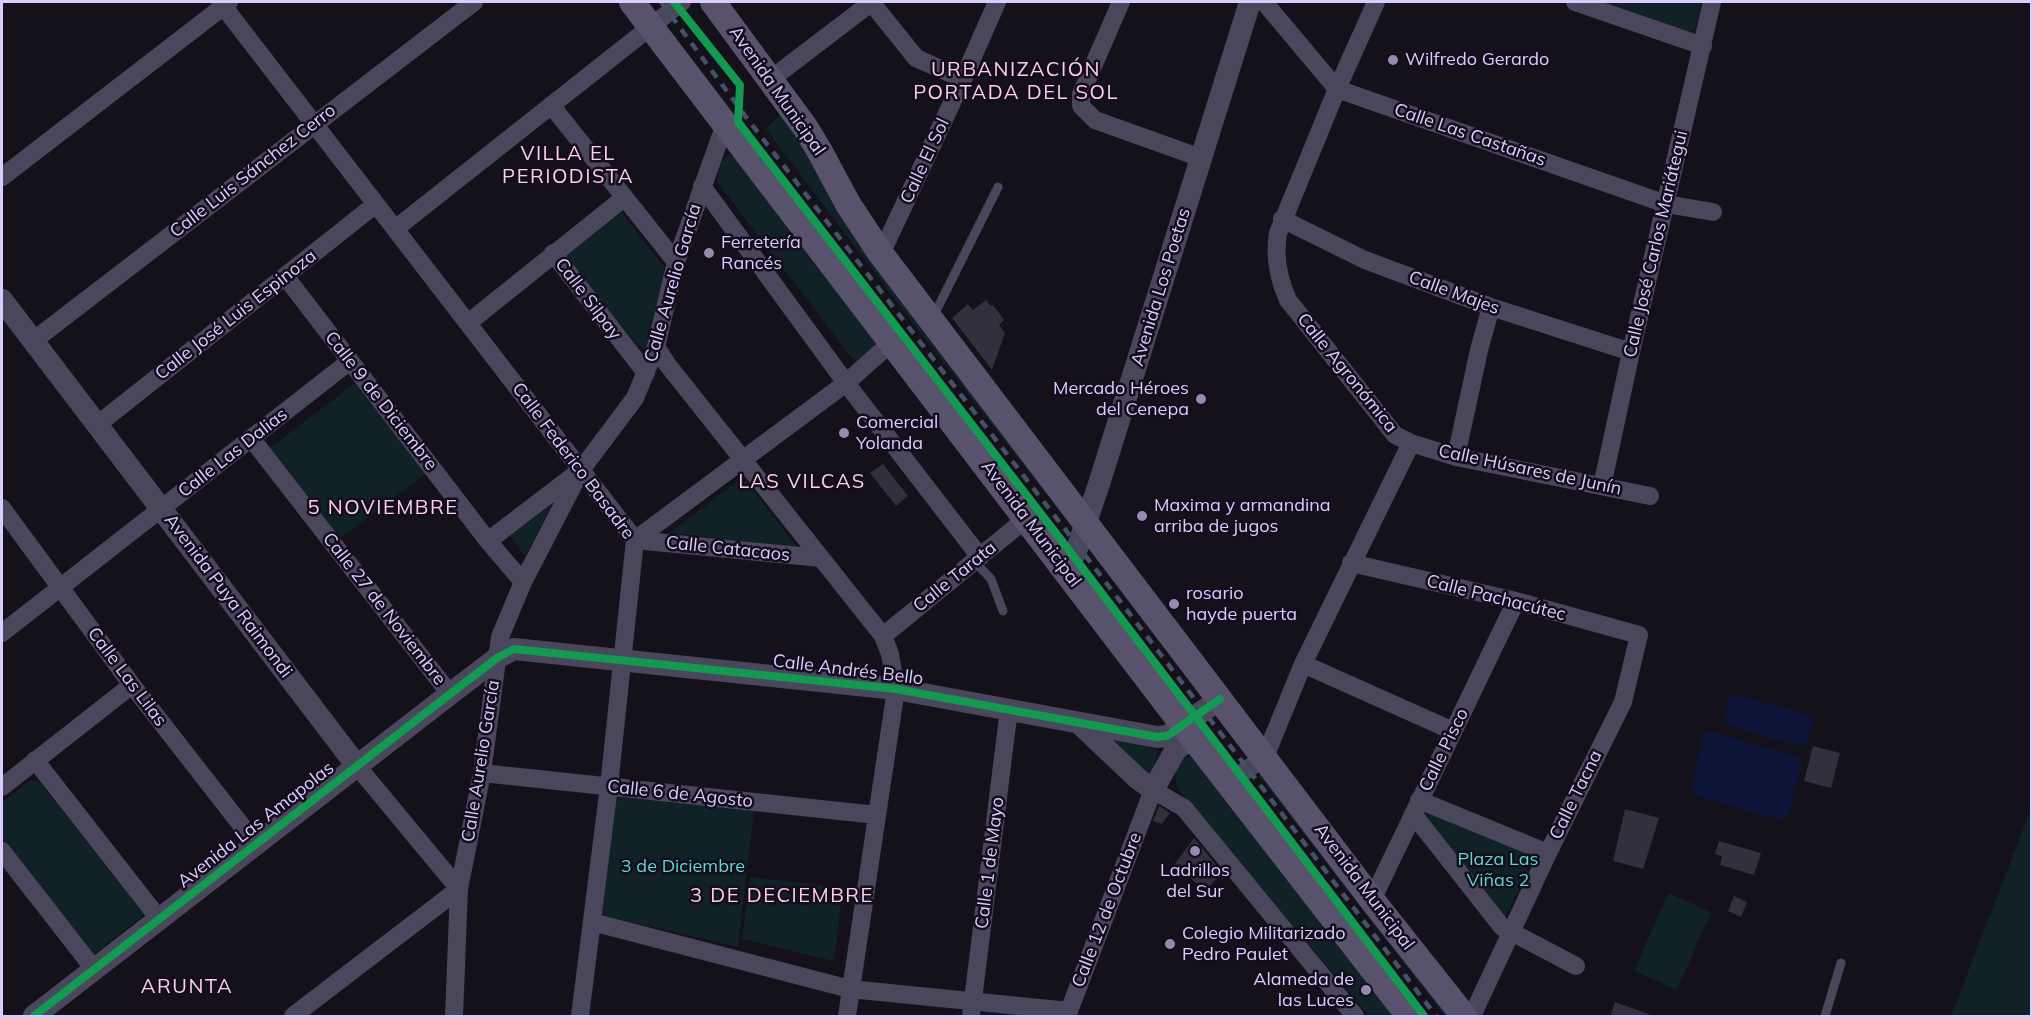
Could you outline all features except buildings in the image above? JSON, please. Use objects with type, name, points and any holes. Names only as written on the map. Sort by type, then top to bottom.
[{"type":"main road","name":"Avenida Municipal","points":[[632,2],[1190,733],[1410,1017]]},
{"type":"main road","name":"Avenida Municipal","points":[[713,2],[771,79],[814,142],[848,204],[881,254],[1372,900],[1464,1017]]},
{"type":"street","name":"Calle Luis Sánchez Cerro","points":[[33,341],[474,2]]},
{"type":"street","points":[[395,229],[682,2]]},
{"type":"street","points":[[771,79],[872,2],[916,58],[963,79]]},
{"type":"street","name":"Calle El Sol","points":[[881,254],[997,2]]},
{"type":"street","points":[[1121,2],[1081,94],[1081,106],[1095,120],[1201,158]]},
{"type":"street","name":"Avenida Los Poetas","points":[[1067,571],[1086,523],[1250,2]]},
{"type":"street","points":[[1264,2],[1337,89]]},
{"type":"street","name":"Calle Agronómica","points":[[1265,757],[1303,664],[1411,443],[1395,435],[1288,300],[1278,274],[1276,260],[1278,233],[1282,219],[1376,2]]},
{"type":"street","points":[[1575,2],[1703,45]]},
{"type":"street","name":"Calle José Carlos Mariátegui","points":[[1602,486],[1712,2]]},
{"type":"street","name":"Calle Federico Basadre","points":[[224,3],[635,540],[609,786],[580,1017]]},
{"type":"street","points":[[2,177],[224,3]]},
{"type":"street","name":"Calle Las Castañas","points":[[1337,89],[1666,204],[1713,212]]},
{"type":"street","points":[[551,105],[676,262]]},
{"type":"street","name":"Calle Aurelio García","points":[[454,1017],[459,889],[482,773],[501,637],[523,582],[581,470],[635,398],[646,373],[656,347],[676,262],[725,124]]},
{"type":"street","points":[[702,186],[977,559]]},
{"type":"street","points":[[468,323],[624,198]]},
{"type":"street","name":"Calle José Luis Espinoza","points":[[97,425],[376,204]]},
{"type":"street","name":"Calle Majes","points":[[1282,219],[1365,260],[1491,307],[1631,352]]},
{"type":"street","name":"Calle Silpay","points":[[553,253],[646,373]]},
{"type":"street","name":"Calle 9 de Diciembre","points":[[285,276],[488,541],[523,582]]},
{"type":"street","name":"Avenida Puya Raimondi","points":[[2,300],[357,766],[459,889]]},
{"type":"street","points":[[1456,457],[1491,307]]},
{"type":"street","points":[[635,540],[846,383],[893,342]]},
{"type":"street","points":[[656,347],[743,461],[883,636],[890,654],[896,689],[847,1017]]},
{"type":"street","name":"Calle Las Dalias","points":[[2,633],[350,361]]},
{"type":"street","name":"Calle 27 de Noviembre","points":[[251,438],[450,694]]},
{"type":"street","name":"Calle Húsares de Junín","points":[[1411,443],[1456,457],[1650,496]]},
{"type":"street","points":[[488,541],[581,470]]},
{"type":"street","name":"Calle Las Lilas","points":[[2,508],[132,685],[256,844]]},
{"type":"street","name":"Calle Tarata","points":[[883,636],[1027,518]]},
{"type":"street","name":"Calle Catacaos","points":[[635,540],[821,558]]},
{"type":"street","name":"Calle Pachacútec","points":[[1351,563],[1516,601],[1639,635]]},
{"type":"street","name":"Calle Pisco","points":[[1372,900],[1516,601]]},
{"type":"street","name":"Calle Tacna","points":[[1472,1017],[1548,853],[1623,702],[1639,635]]},
{"type":"street","name":"Calle Andrés Bello","points":[[497,658],[514,649],[896,689],[1157,737],[1190,733],[1220,699]]},
{"type":"street","name":"Avenida Las Amapolas","points":[[34,1017],[497,658]]},
{"type":"street","points":[[1303,664],[1453,731]]},
{"type":"street","points":[[2,787],[132,685]]},
{"type":"street","name":"Calle 1 de Mayo","points":[[972,1009],[1009,709]]},
{"type":"street","points":[[1079,723],[1137,778],[1184,808],[1355,1017]]},
{"type":"street","name":"Calle 12 de Octubre","points":[[592,922],[850,989],[972,1009],[1069,1011],[1153,790],[1175,751],[1190,733]]},
{"type":"street","points":[[1229,782],[1265,757]]},
{"type":"street","points":[[36,760],[160,920]]},
{"type":"street","name":"Calle 6 de Agosto","points":[[482,773],[877,815]]},
{"type":"street","points":[[1416,807],[1548,853]]},
{"type":"street","points":[[1416,807],[1502,927],[1575,966]]},
{"type":"street","points":[[2,851],[94,969]]},
{"type":"street","points":[[293,1017],[459,889]]},
{"type":"lane","points":[[931,321],[998,186]]},
{"type":"lane","points":[[977,559],[991,579],[1003,611]]},
{"type":"lane","points":[[1826,1017],[1840,963]]},
{"type":"green space","points":[[1602,2],[1702,2],[1696,28],[1689,32]]},
{"type":"green space","points":[[783,111],[818,171],[830,198],[1072,518],[1069,523],[915,326],[766,129]]},
{"type":"green space","points":[[728,155],[737,158],[878,341],[876,346],[857,361],[852,358],[717,182],[719,165]]},
{"type":"green space","points":[[622,213],[669,273],[646,351],[637,344],[564,257]]},
{"type":"green space","points":[[358,381],[429,471],[341,538],[270,448]]},
{"type":"green space","points":[[743,477],[797,547],[669,533]]},
{"type":"green space","points":[[553,504],[525,556],[510,536]]},
{"type":"green space","points":[[1109,737],[1155,749],[1158,753],[1151,772],[1147,775]]},
{"type":"green space","points":[[1186,757],[1198,758],[1400,1016],[1369,1016],[1177,788],[1176,771]]},
{"type":"green space","points":[[1265,770],[1454,1016],[1445,1016],[1259,776]]},
{"type":"green space","points":[[31,780],[39,781],[144,915],[94,954],[2,838],[2,802]]},
{"type":"green space","name":"3 de Diciembre","points":[[613,797],[754,808],[738,947],[605,916],[602,911]]},
{"type":"green space","name":"Plaza Las Viñas 2","points":[[1424,809],[1535,856],[1503,922],[1419,815]]},
{"type":"green space","points":[[2031,809],[2031,1016],[1951,1016]]},
{"type":"green space","points":[[750,877],[843,888],[834,961],[742,939]]},
{"type":"green space","points":[[1668,893],[1711,912],[1677,990],[1634,971]]},
{"type":"water","points":[[1736,694],[1811,716],[1814,721],[1806,743],[1801,747],[1727,725],[1723,720],[1729,698]]},
{"type":"water","points":[[1711,731],[1797,757],[1802,763],[1789,814],[1779,820],[1697,796],[1691,789],[1703,734]]},
{"type":"railway","points":[[661,2],[746,117],[1078,546],[1436,1016]]},
{"type":"cycle path","points":[[674,2],[740,85],[738,122],[1062,541],[1424,1016]]},
{"type":"cycle path","points":[[34,1016],[497,658],[514,649],[896,689],[1157,737],[1167,736],[1220,699]]},
{"type":"place","name":"Wilfredo Gerardo","points":[[1393,60]]},
{"type":"place","name":"Ferretería Rancés","points":[[709,253]]},
{"type":"place","name":"Mercado Héroes del Cenepa","points":[[1201,399]]},
{"type":"place","name":"Comercial Yolanda","points":[[844,433]]},
{"type":"place","name":"Maxima y armandina arriba de jugos","points":[[1142,516]]},
{"type":"place","name":"rosario hayde puerta","points":[[1174,604]]},
{"type":"place","name":"Ladrillos del Sur","points":[[1195,851]]},
{"type":"place","name":"Colegio Militarizado Pedro Paulet","points":[[1170,944]]},
{"type":"place","name":"Alameda de las Luces","points":[[1366,990]]},
{"type":"district","name":"URBANIZACIÓN PORTADA DEL SOL","points":[[1016,82]]},
{"type":"district","name":"VILLA EL PERIODISTA","points":[[568,166]]},
{"type":"district","name":"LAS VILCAS","points":[[802,482]]},
{"type":"district","name":"5 NOVIEMBRE","points":[[383,508]]},
{"type":"district","name":"3 DE DECIEMBRE","points":[[782,896]]},
{"type":"district","name":"ARUNTA","points":[[187,987]]}]
